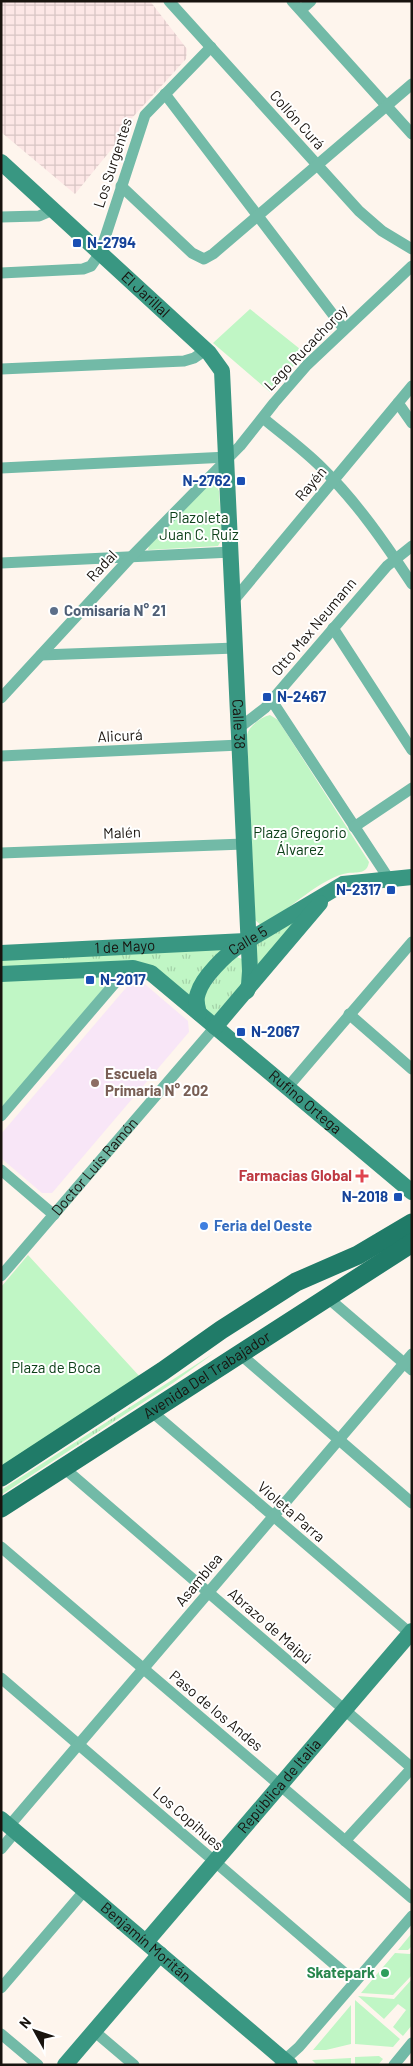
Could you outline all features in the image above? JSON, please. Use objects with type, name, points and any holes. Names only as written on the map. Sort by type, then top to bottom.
[{"type":"main road","name":"Avenida Del Trabajador","points":[[1,1477],[158,1374],[213,1335],[296,1282],[358,1255],[412,1223]]},
{"type":"main road","name":"Avenida Del Trabajador","points":[[1,1508],[412,1244]]},
{"type":"street","points":[[292,1],[412,134]]},
{"type":"street","points":[[301,10],[311,1]]},
{"type":"street","name":"Collón Curá","points":[[173,3],[317,165],[374,225],[412,249]]},
{"type":"street","name":"Los Surgentes","points":[[100,253],[142,121],[150,109],[211,47]]},
{"type":"street","points":[[121,186],[192,253],[200,258],[209,257],[412,84]]},
{"type":"street","points":[[165,94],[344,329]]},
{"type":"street","name":"El Jarillal","points":[[1,162],[206,350],[219,365],[224,379],[228,457]]},
{"type":"street","points":[[1,217],[34,216],[53,210]]},
{"type":"street","points":[[1,273],[83,269],[91,266],[100,253]]},
{"type":"street","name":"Lago Rucachoroy","points":[[228,457],[246,439],[294,379],[344,329],[412,266]]},
{"type":"street","points":[[1,369],[184,360],[194,358],[206,350]]},
{"type":"street","name":"Rayén","points":[[234,600],[412,386]]},
{"type":"street","points":[[398,403],[412,424]]},
{"type":"street","points":[[262,418],[320,466],[334,481],[375,530],[412,584]]},
{"type":"street","points":[[1,468],[228,457]]},
{"type":"street","name":"Calle 38","points":[[228,457],[250,978],[246,991]]},
{"type":"street","name":"Radal","points":[[1,698],[131,557],[228,457]]},
{"type":"street","name":"Otto Max Neumann","points":[[239,728],[272,701],[394,558],[412,546]]},
{"type":"street","points":[[1,563],[232,552]]},
{"type":"street","points":[[333,628],[412,750]]},
{"type":"street","points":[[41,655],[236,648]]},
{"type":"street","points":[[272,701],[354,827],[404,880]]},
{"type":"street","name":"Alicurá","points":[[1,756],[240,745]]},
{"type":"street","points":[[354,827],[412,788]]},
{"type":"street","name":"Malén","points":[[1,853],[244,844]]},
{"type":"street","name":"Calle 5","points":[[199,1013],[196,1000],[200,988],[226,956],[239,946],[343,884],[404,880]]},
{"type":"street","name":"Calle 5","points":[[246,991],[329,893]]},
{"type":"street","name":"1 de Mayo","points":[[1,953],[248,941]]},
{"type":"street","points":[[287,1088],[412,942]]},
{"type":"street","points":[[1,1116],[127,969]]},
{"type":"street","name":"1 de Mayo","points":[[1,974],[139,969],[151,973],[199,1013]]},
{"type":"street","name":"Doctor Luis Ramón","points":[[1,1276],[246,991]]},
{"type":"street","name":"Rufino Ortega","points":[[199,1013],[412,1192]]},
{"type":"street","points":[[349,1014],[412,1069]]},
{"type":"street","points":[[1,1170],[54,1215]]},
{"type":"street","points":[[328,1298],[409,1363]]},
{"type":"street","points":[[240,1354],[412,1503]]},
{"type":"street","name":"Asamblea","points":[[1,1849],[9,1825],[273,1516],[409,1363]]},
{"type":"street","name":"Violeta Parra","points":[[151,1411],[411,1633]]},
{"type":"street","name":"Abrazo de Maipú","points":[[64,1468],[412,1768]]},
{"type":"street","name":"Paso de los Andes","points":[[1,1547],[412,1898]]},
{"type":"street","name":"República de Italia","points":[[146,1942],[411,1633]]},
{"type":"street","name":"Los Copihues","points":[[1,1678],[355,1982]]},
{"type":"street","points":[[346,1841],[412,1768]]},
{"type":"street","name":"Benjamín Moritán","points":[[9,1825],[284,2063]]},
{"type":"street","points":[[1,1988],[85,1890]]},
{"type":"street","points":[[284,2063],[412,1916]]},
{"type":"street","points":[[65,2065],[160,1954]]},
{"type":"street","points":[[94,2030],[134,2065]]},
{"type":"street","points":[[1,2034],[38,2065]]},
{"type":"street","points":[[394,2065],[412,2043]]},
{"type":"shaded area","points":[[1,1],[150,1],[187,49],[186,59],[121,130],[119,140],[75,194],[1,132]]},
{"type":"shaded area","name":"Escuela Primaria N° 202","points":[[140,980],[188,1021],[189,1032],[52,1193],[42,1193],[1,1158],[1,1134],[131,982]]},
{"type":"green space","points":[[250,309],[305,353],[270,392],[213,343]]},
{"type":"green space","name":"Plazoleta Juan C. Ruiz","points":[[209,484],[215,484],[219,491],[222,539],[218,546],[148,550],[149,546]]},
{"type":"green space","name":"Plaza Gregorio Álvarez","points":[[270,715],[278,720],[369,862],[364,870],[328,880],[265,925],[261,925],[255,920],[247,735],[250,728],[256,722]]},
{"type":"green space","points":[[297,918],[255,971],[256,945]]},
{"type":"green space","points":[[224,948],[192,997],[157,969],[1,970],[1,959]]},
{"type":"green space","points":[[237,957],[242,959],[245,980],[215,1015],[212,1015],[201,1006],[201,998],[228,962]]},
{"type":"green space","points":[[106,977],[109,982],[1,1111],[1,980]]},
{"type":"green space","name":"Plaza de Boca","points":[[28,1255],[142,1379],[1,1471],[1,1287]]},
{"type":"green space","points":[[214,1353],[173,1383],[1,1495],[1,1490]]},
{"type":"green space","points":[[412,1933],[412,1946],[408,1950],[398,1950]]},
{"type":"green space","points":[[412,1951],[412,1975],[393,1995],[361,1993],[395,1953],[410,1954]]},
{"type":"green space","points":[[412,1979],[412,2025],[403,2036],[393,2027],[406,2010],[398,2004],[384,2019],[358,1996],[394,1999]]},
{"type":"green space","points":[[355,2000],[400,2039],[393,2047],[355,2044]]},
{"type":"green space","points":[[351,2005],[351,2044],[326,2050],[313,2050]]},
{"type":"green space","points":[[379,2056],[383,2059],[378,2065],[355,2065],[355,2057]]},
{"type":"green space","points":[[351,2058],[351,2065],[317,2065],[312,2060]]},
{"type":"place","name":"N-2794","points":[[77,243]]},
{"type":"place","name":"N-2762","points":[[241,481]]},
{"type":"place","name":"Comisaría N° 21","points":[[54,611]]},
{"type":"place","name":"N-2467","points":[[267,697]]},
{"type":"place","name":"N-2317","points":[[391,890]]},
{"type":"place","name":"N-2017","points":[[90,980]]},
{"type":"place","name":"N-2067","points":[[241,1032]]},
{"type":"place","name":"Escuela Primaria N° 202","points":[[95,1083]]},
{"type":"place","name":"Farmacias Global","points":[[362,1176]]},
{"type":"place","name":"N-2018","points":[[398,1197]]},
{"type":"place","name":"Feria del Oeste","points":[[204,1226]]},
{"type":"place","name":"Skatepark","points":[[385,1973]]}]
